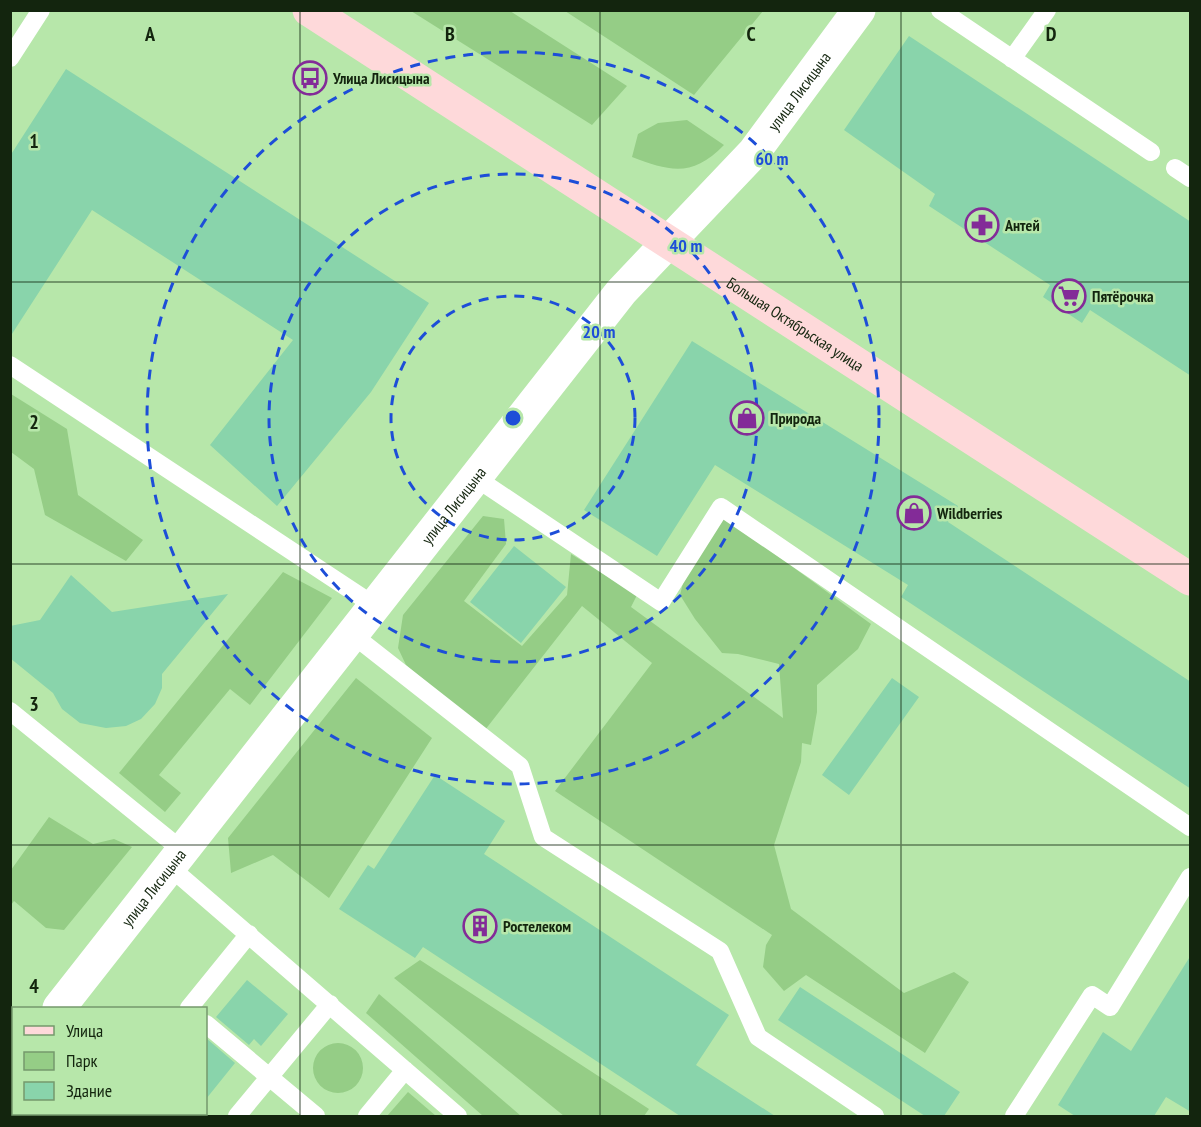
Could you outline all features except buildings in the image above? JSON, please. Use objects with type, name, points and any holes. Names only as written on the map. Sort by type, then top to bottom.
[{"type":"main road","name":"Большая Октябрьская улица","points":[[309,10],[1191,579]]},
{"type":"street","name":"улица Лисицына","points":[[60,1007],[621,292],[754,152],[859,10]]},
{"type":"lane","points":[[10,58],[41,10]]},
{"type":"lane","points":[[940,10],[1151,152]]},
{"type":"lane","points":[[1012,59],[1047,10]]},
{"type":"lane","points":[[1175,168],[1191,178]]},
{"type":"lane","points":[[10,365],[375,606]]},
{"type":"lane","points":[[476,478],[661,602],[721,507],[1191,827]]},
{"type":"lane","points":[[353,635],[520,766],[543,837],[720,951],[758,1037],[875,1116]]},
{"type":"lane","points":[[10,711],[177,860],[249,934],[458,1116]]},
{"type":"lane","points":[[1014,1116],[1092,995],[1110,1007],[1191,877]]},
{"type":"lane","points":[[190,1007],[249,934]]},
{"type":"lane","points":[[237,1116],[330,1004]]},
{"type":"lane","points":[[207,1025],[316,1116]]},
{"type":"lane","points":[[367,1116],[405,1070]]},
{"type":"green space","points":[[411,11],[510,11],[627,86],[592,125]]},
{"type":"green space","points":[[565,11],[763,11],[694,95]]},
{"type":"green space","points":[[687,120],[724,145],[702,162],[681,169],[658,166],[632,157],[638,134],[658,123]]},
{"type":"green space","points":[[11,394],[67,429],[78,495],[143,540],[126,561],[45,515],[34,469],[11,452]]},
{"type":"green space","points":[[483,516],[504,519],[506,544],[464,601],[522,646],[567,595],[571,554],[637,595],[631,607],[783,718],[779,664],[738,654],[722,653],[695,619],[680,595],[685,575],[723,516],[871,624],[858,649],[817,685],[817,712],[811,745],[802,743],[801,762],[774,845],[791,909],[904,993],[954,972],[969,982],[925,1053],[806,975],[784,991],[763,967],[766,945],[772,935],[555,791],[652,663],[582,606],[485,730],[406,665],[398,648],[403,615]]},
{"type":"green space","points":[[283,572],[332,598],[250,705],[230,689],[159,775],[181,793],[165,812],[119,773]]},
{"type":"green space","points":[[356,678],[432,738],[329,898],[273,855],[231,873],[228,838]]},
{"type":"green space","points":[[49,817],[93,844],[114,839],[132,847],[64,930],[46,928],[14,901],[11,905],[11,870]]},
{"type":"green space","points":[[420,960],[649,1109],[644,1116],[564,1116],[394,978]]},
{"type":"green space","points":[[379,994],[521,1116],[483,1116],[366,1013]]},
{"type":"green space","points":[[343,1043],[356,1050],[362,1058],[362,1078],[356,1086],[348,1092],[333,1093],[320,1086],[314,1078],[313,1063],[320,1050],[328,1044]]},
{"type":"green space","points":[[408,1092],[436,1116],[387,1116]]},
{"type":"place","name":"Улица Лисицына","points":[[310,78]]},
{"type":"place","name":"Антей","points":[[982,225]]},
{"type":"place","name":"Пятёрочка","points":[[1069,296]]},
{"type":"place","name":"Природа","points":[[747,418]]},
{"type":"place","name":"Wildberries","points":[[914,513]]},
{"type":"place","name":"Ростелеком","points":[[480,926]]}]
